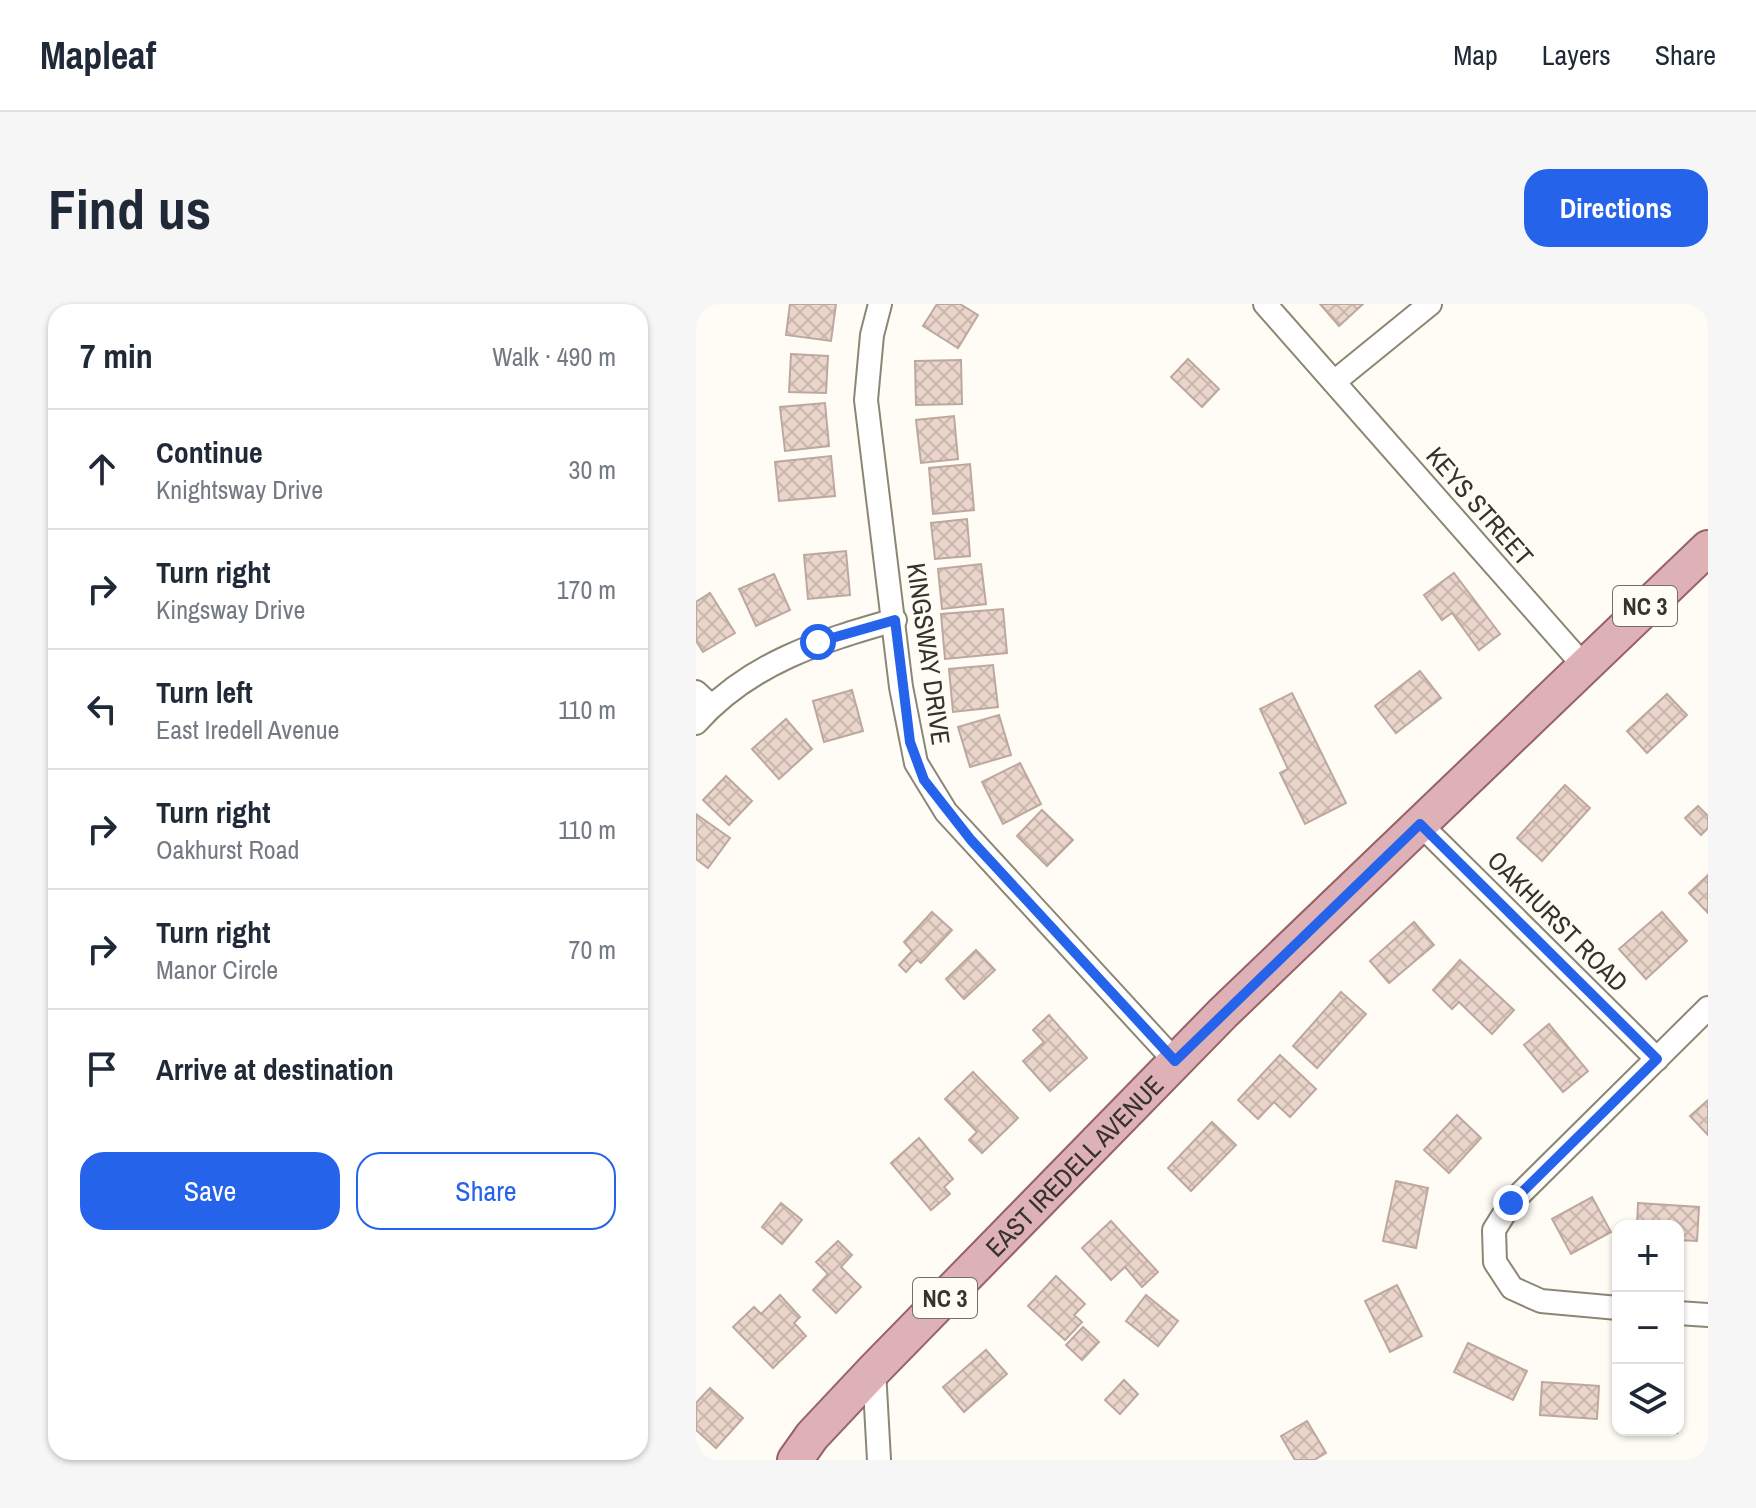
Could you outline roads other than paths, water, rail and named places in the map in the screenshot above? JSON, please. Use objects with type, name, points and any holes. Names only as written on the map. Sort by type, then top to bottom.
[{"type":"main road","name":"EAST IREDELL AVENUE","points":[[795,1460],[812,1436],[874,1370],[1175,1061],[1708,548]]},
{"type":"street","name":"KINGSWAY DRIVE","points":[[880,304],[872,335],[866,400],[910,742],[929,788],[971,840],[1175,1061]]},
{"type":"street","name":"KEYS STREET","points":[[1265,304],[1584,666]]},
{"type":"street","points":[[1334,382],[1430,304]]},
{"type":"street","points":[[696,723],[704,699],[756,671],[818,642],[895,620]]},
{"type":"street","name":"OAKHURST ROAD","points":[[1420,824],[1657,1059]]},
{"type":"street","points":[[1612,1307],[1541,1301],[1512,1288],[1495,1262],[1494,1230],[1511,1203],[1708,1008]]},
{"type":"street","points":[[1684,1313],[1708,1315]]},
{"type":"street","points":[[874,1370],[879,1460]]}]
